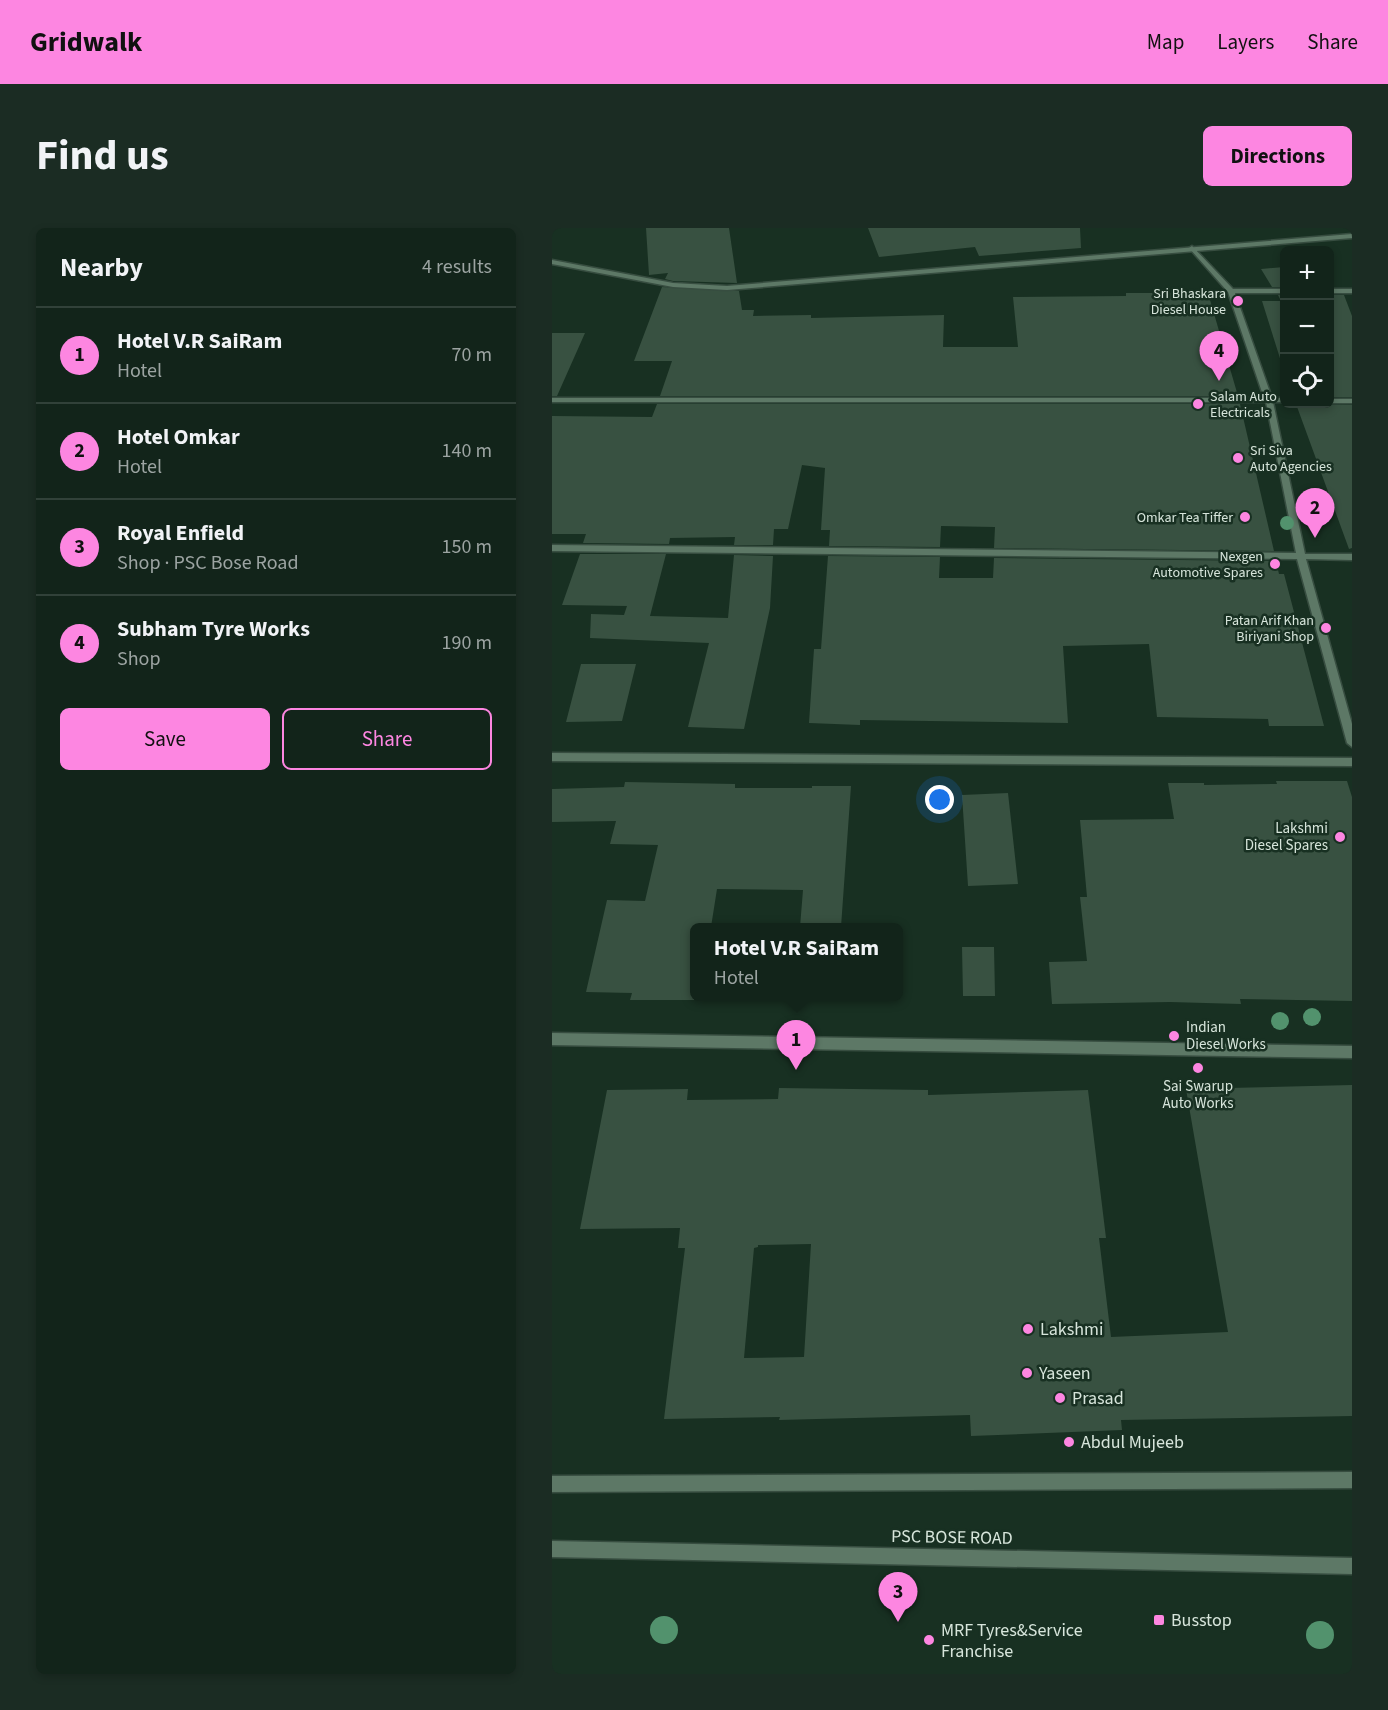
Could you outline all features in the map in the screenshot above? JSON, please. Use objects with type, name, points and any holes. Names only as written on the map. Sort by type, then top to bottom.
[{"type":"street","points":[[552,262],[673,285],[727,288],[1352,236]]},
{"type":"street","points":[[1192,248],[1231,291],[1269,400],[1301,557],[1352,743]]},
{"type":"street","points":[[1231,291],[1280,291]]},
{"type":"street","points":[[1334,291],[1352,291]]},
{"type":"street","points":[[552,400],[1280,400]]},
{"type":"street","points":[[1334,400],[1352,401]]},
{"type":"street","points":[[552,548],[1352,557]]},
{"type":"street","points":[[552,757],[1352,762]]},
{"type":"street","points":[[552,1040],[1352,1052]]},
{"type":"street","points":[[552,1484],[1352,1480]]},
{"type":"street","name":"PSC BOSE ROAD","points":[[552,1548],[1352,1566]]},
{"type":"building","points":[[646,228],[729,228],[737,283],[673,281],[665,279],[668,273],[649,275]]},
{"type":"building","points":[[868,228],[1080,228],[1081,248],[979,256],[975,247],[879,257]]},
{"type":"building","points":[[1280,267],[1280,287],[1272,287],[1261,269]]},
{"type":"building","points":[[662,287],[739,291],[742,310],[754,310],[753,316],[811,315],[811,318],[944,315],[943,347],[1018,347],[1013,297],[1208,293],[1238,396],[660,396],[672,361],[634,361]]},
{"type":"building","points":[[1334,295],[1344,295],[1352,316],[1352,397],[1334,397]]},
{"type":"building","points":[[1262,301],[1280,301],[1280,358]]},
{"type":"building","points":[[552,333],[585,333],[557,396],[552,396]]},
{"type":"building","points":[[657,404],[1240,404],[1274,551],[994,548],[995,527],[941,526],[940,547],[829,546],[830,530],[821,530],[825,468],[802,465],[788,529],[774,529],[773,545],[734,545],[735,537],[670,538],[669,544],[583,543],[586,534],[552,534],[552,416],[652,417]]},
{"type":"building","points":[[1334,405],[1352,405],[1352,548],[1349,549],[1297,408],[1334,408]]},
{"type":"building","points":[[580,554],[666,554],[650,616],[728,618],[734,555],[773,556],[770,608],[744,729],[688,727],[709,643],[590,638],[591,614],[624,615],[627,606],[562,605]]},
{"type":"building","points":[[828,556],[940,557],[939,578],[993,578],[994,558],[1276,561],[1279,574],[1284,574],[1324,726],[1269,726],[1268,719],[1157,717],[1149,644],[1063,646],[1068,723],[860,720],[860,725],[809,723],[814,649],[821,649]]},
{"type":"building","points":[[581,664],[636,664],[622,721],[566,722]]},
{"type":"building","points":[[1276,781],[1347,781],[1352,797],[1352,1001],[1240,999],[1241,1004],[1170,1002],[1052,1004],[1049,962],[1087,961],[1080,897],[1087,897],[1080,820],[1174,819],[1168,783],[1277,784]]},
{"type":"building","points":[[625,782],[735,784],[735,788],[851,786],[841,923],[800,923],[803,890],[717,889],[712,923],[690,923],[690,1000],[630,1000],[632,993],[586,992],[607,900],[645,901],[658,845],[610,844],[616,821],[552,822],[552,789],[624,787]]},
{"type":"building","points":[[1008,793],[1018,884],[968,886],[962,795]]},
{"type":"building","points":[[962,947],[994,947],[995,996],[963,996]]},
{"type":"building","points":[[1352,1085],[1352,1416],[1121,1420],[1122,1430],[971,1436],[970,1415],[779,1420],[780,1417],[664,1419],[685,1248],[678,1248],[680,1228],[580,1229],[607,1090],[688,1089],[687,1100],[778,1099],[779,1088],[928,1090],[928,1095],[1088,1090],[1106,1238],[1099,1238],[1111,1337],[1228,1332],[1186,1089]],"holes":[[[811,1244],[804,1357],[744,1358],[754,1248],[758,1245]]]},
{"type":"place","name":"Sri Bhaskara Diesel House","points":[[1238,301]]},
{"type":"place","name":"Subham Tyre Works","points":[[1219,381]]},
{"type":"place","name":"Salam Auto Electricals","points":[[1198,404]]},
{"type":"place","name":"Sri Siva Auto Agencies","points":[[1238,458]]},
{"type":"place","name":"Omkar Tea Tiffer","points":[[1245,517]]},
{"type":"place","name":"Hotel Omkar","points":[[1315,538]]},
{"type":"place","name":"Nexgen Automotive Spares","points":[[1275,564]]},
{"type":"place","name":"Patan Arif Khan Biriyani Shop","points":[[1326,628]]},
{"type":"place","name":"Lakshmi Diesel Spares","points":[[1340,837]]},
{"type":"place","name":"Indian Diesel Works","points":[[1174,1036]]},
{"type":"place","name":"Sai Swarup Auto Works","points":[[1198,1068]]},
{"type":"place","name":"Hotel V.R SaiRam","points":[[796,1070]]},
{"type":"place","name":"Lakshmi","points":[[1028,1329]]},
{"type":"place","name":"Yaseen","points":[[1027,1373]]},
{"type":"place","name":"Prasad","points":[[1060,1398]]},
{"type":"place","name":"Abdul Mujeeb","points":[[1069,1442]]},
{"type":"place","name":"Busstop","points":[[1159,1620]]},
{"type":"place","name":"Royal Enfield","points":[[898,1622]]},
{"type":"place","name":"MRF Tyres&Service Franchise","points":[[929,1640]]}]
